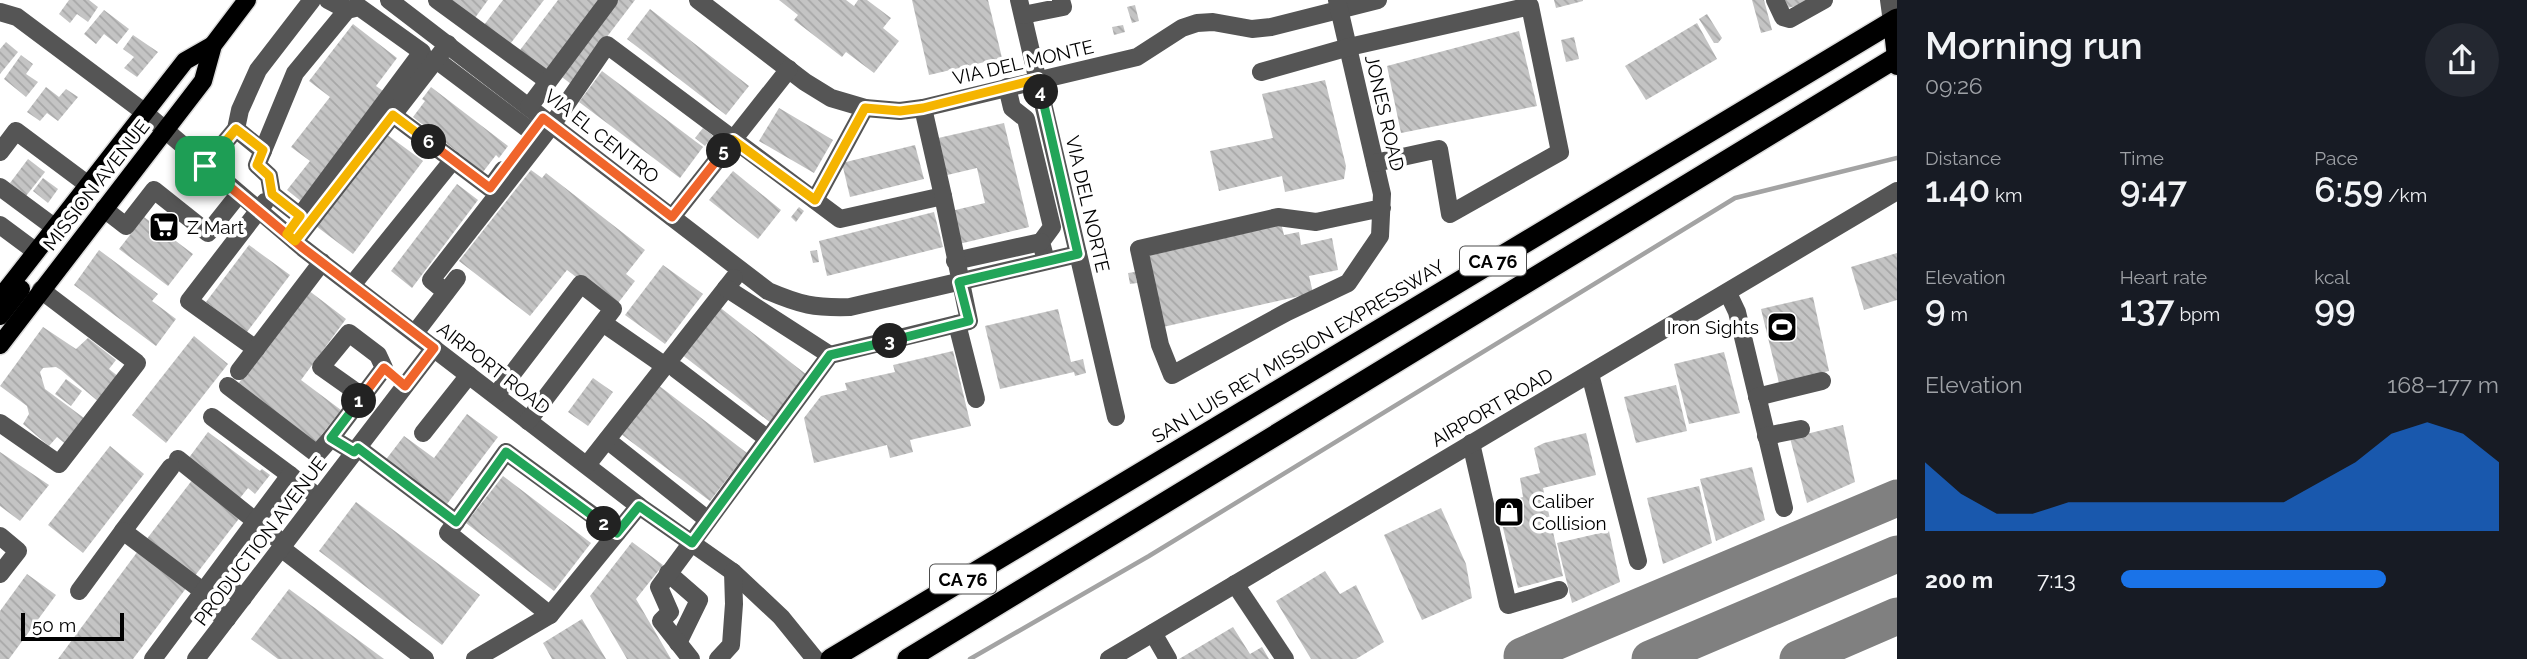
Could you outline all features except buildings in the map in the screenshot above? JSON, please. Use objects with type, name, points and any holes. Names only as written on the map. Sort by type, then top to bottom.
[{"type":"highway","name":"SAN LUIS REY MISSION EXPRESSWAY","points":[[831,659],[1895,20]]},
{"type":"highway","name":"CA 76","points":[[908,659],[1897,57]]},
{"type":"main road","name":"MISSION AVENUE","points":[[0,345],[203,81],[213,45],[247,0]]},
{"type":"main road","points":[[1895,20],[1897,66]]},
{"type":"main road","name":"MISSION AVENUE","points":[[0,298],[185,61],[213,45]]},
{"type":"main road","points":[[0,316],[32,272],[35,251]]},
{"type":"street","points":[[205,166],[236,129],[240,110],[258,70],[312,0]]},
{"type":"street","points":[[328,0],[363,7],[428,55],[539,120]]},
{"type":"street","name":"VIA EL CENTRO","points":[[389,0],[539,120],[768,291],[800,305],[819,308],[850,307],[1078,254]]},
{"type":"street","points":[[437,0],[548,81]]},
{"type":"street","points":[[415,333],[452,285],[431,280],[539,120],[548,81],[609,0]]},
{"type":"street","name":"VIA DEL MONTE","points":[[698,0],[831,98],[865,108],[900,111],[923,108],[1137,57],[1182,28],[1197,23],[1213,22],[1252,29],[1271,27],[1338,6],[1378,0]]},
{"type":"street","points":[[1021,8],[1063,7],[1061,0]]},
{"type":"street","points":[[1775,0],[1783,17],[1790,19],[1824,0]]},
{"type":"street","points":[[1889,0],[1895,20]]},
{"type":"street","name":"JONES ROAD","points":[[1338,6],[1382,194],[1380,236],[1348,283],[1287,312],[1171,375],[1160,345],[1139,249],[1278,217],[1316,222],[1381,208]]},
{"type":"street","points":[[1261,72],[1349,47],[1531,6],[1560,152],[1450,214],[1439,149],[1375,163]]},
{"type":"street","points":[[300,216],[272,194],[269,176],[257,165],[295,73],[363,7]]},
{"type":"street","name":"VIA DEL NORTE","points":[[1021,8],[1116,417]]},
{"type":"street","name":"AIRPORT ROAD","points":[[0,12],[17,17],[144,112],[322,262],[639,506],[733,572],[781,617],[815,659]]},
{"type":"street","points":[[291,237],[300,216],[440,39]]},
{"type":"street","points":[[393,115],[490,188],[539,120],[607,45],[841,219],[943,196]]},
{"type":"street","points":[[291,237],[393,115],[428,55]]},
{"type":"street","points":[[269,56],[295,73]]},
{"type":"street","points":[[672,217],[789,69]]},
{"type":"street","points":[[955,261],[1041,242],[1052,227],[1026,119],[1012,108],[1007,87]]},
{"type":"street","points":[[815,200],[865,108]]},
{"type":"street","points":[[691,659],[661,621],[670,612],[659,587],[830,355],[969,321],[923,108]]},
{"type":"street","points":[[236,129],[263,150]]},
{"type":"street","points":[[0,152],[16,131],[87,184]]},
{"type":"street","points":[[352,285],[453,160]]},
{"type":"street","points":[[0,187],[54,227]]},
{"type":"street","points":[[104,209],[126,226],[154,190],[208,233],[239,194]]},
{"type":"street","name":"AIRPORT ROAD","points":[[1109,659],[1897,191]]},
{"type":"street","points":[[256,349],[189,300],[272,194]]},
{"type":"street","points":[[0,225],[35,251]]},
{"type":"street","points":[[1041,242],[1046,261]]},
{"type":"street","points":[[240,371],[322,262]]},
{"type":"street","points":[[587,465],[671,367],[740,270]]},
{"type":"street","points":[[496,395],[581,284],[613,309],[528,421]]},
{"type":"street","points":[[726,288],[830,355]]},
{"type":"street","points":[[0,423],[59,464],[137,363],[41,290]]},
{"type":"street","points":[[1728,293],[1737,312],[1784,508]]},
{"type":"street","points":[[603,323],[671,367],[768,439]]},
{"type":"street","points":[[957,324],[976,399]]},
{"type":"street","points":[[362,396],[321,367],[349,333],[378,355],[384,368],[405,386]]},
{"type":"street","name":"PRODUCTION AVENUE","points":[[196,659],[434,348]]},
{"type":"street","points":[[228,386],[317,454],[384,368]]},
{"type":"street","points":[[1590,374],[1637,561]]},
{"type":"street","points":[[423,433],[469,375]]},
{"type":"street","points":[[1757,397],[1822,381]]},
{"type":"street","points":[[212,417],[320,498]]},
{"type":"street","points":[[1766,436],[1801,429]]},
{"type":"street","points":[[331,438],[356,450],[456,522]]},
{"type":"street","points":[[607,440],[708,520]]},
{"type":"street","points":[[1471,443],[1508,605],[1559,590]]},
{"type":"street","points":[[550,615],[448,533],[506,452],[617,533]]},
{"type":"street","points":[[79,591],[175,463],[257,520],[282,546],[425,659]]},
{"type":"street","points":[[153,659],[290,475]]},
{"type":"street","points":[[475,659],[550,615],[639,506]]},
{"type":"street","points":[[123,531],[206,589],[227,619]]},
{"type":"street","points":[[0,537],[18,551],[0,574]]},
{"type":"street","points":[[718,659],[731,645],[733,572]]},
{"type":"street","points":[[668,573],[699,600],[678,643]]},
{"type":"street","points":[[1235,584],[1285,659]]},
{"type":"street","points":[[206,589],[243,598]]},
{"type":"street","points":[[1153,633],[1168,659]]},
{"type":"waterway","points":[[970,659],[1149,556],[1735,198],[1897,158]]},
{"type":"taxiway","points":[[1522,656],[1897,498]]},
{"type":"taxiway","points":[[1650,659],[1897,554]]},
{"type":"taxiway","points":[[1798,659],[1897,616]]},
{"type":"place","name":"Z Mart","points":[[164,227]]},
{"type":"place","name":"Iron Sights","points":[[1782,327]]},
{"type":"place","name":"Caliber Collision","points":[[1509,512]]},
{"type":"route","points":[[1038,79],[1078,254],[959,282],[969,321],[830,355],[692,543],[639,506],[617,533],[506,452],[456,522],[358,448],[354,452],[331,438],[384,368],[405,386],[434,348],[303,248],[205,166],[236,129],[263,150],[257,165],[269,176],[272,194],[300,216],[287,234],[295,241],[393,115],[490,188],[543,118],[672,217],[733,140],[815,200],[865,108],[900,111],[923,108],[1038,79]]}]
